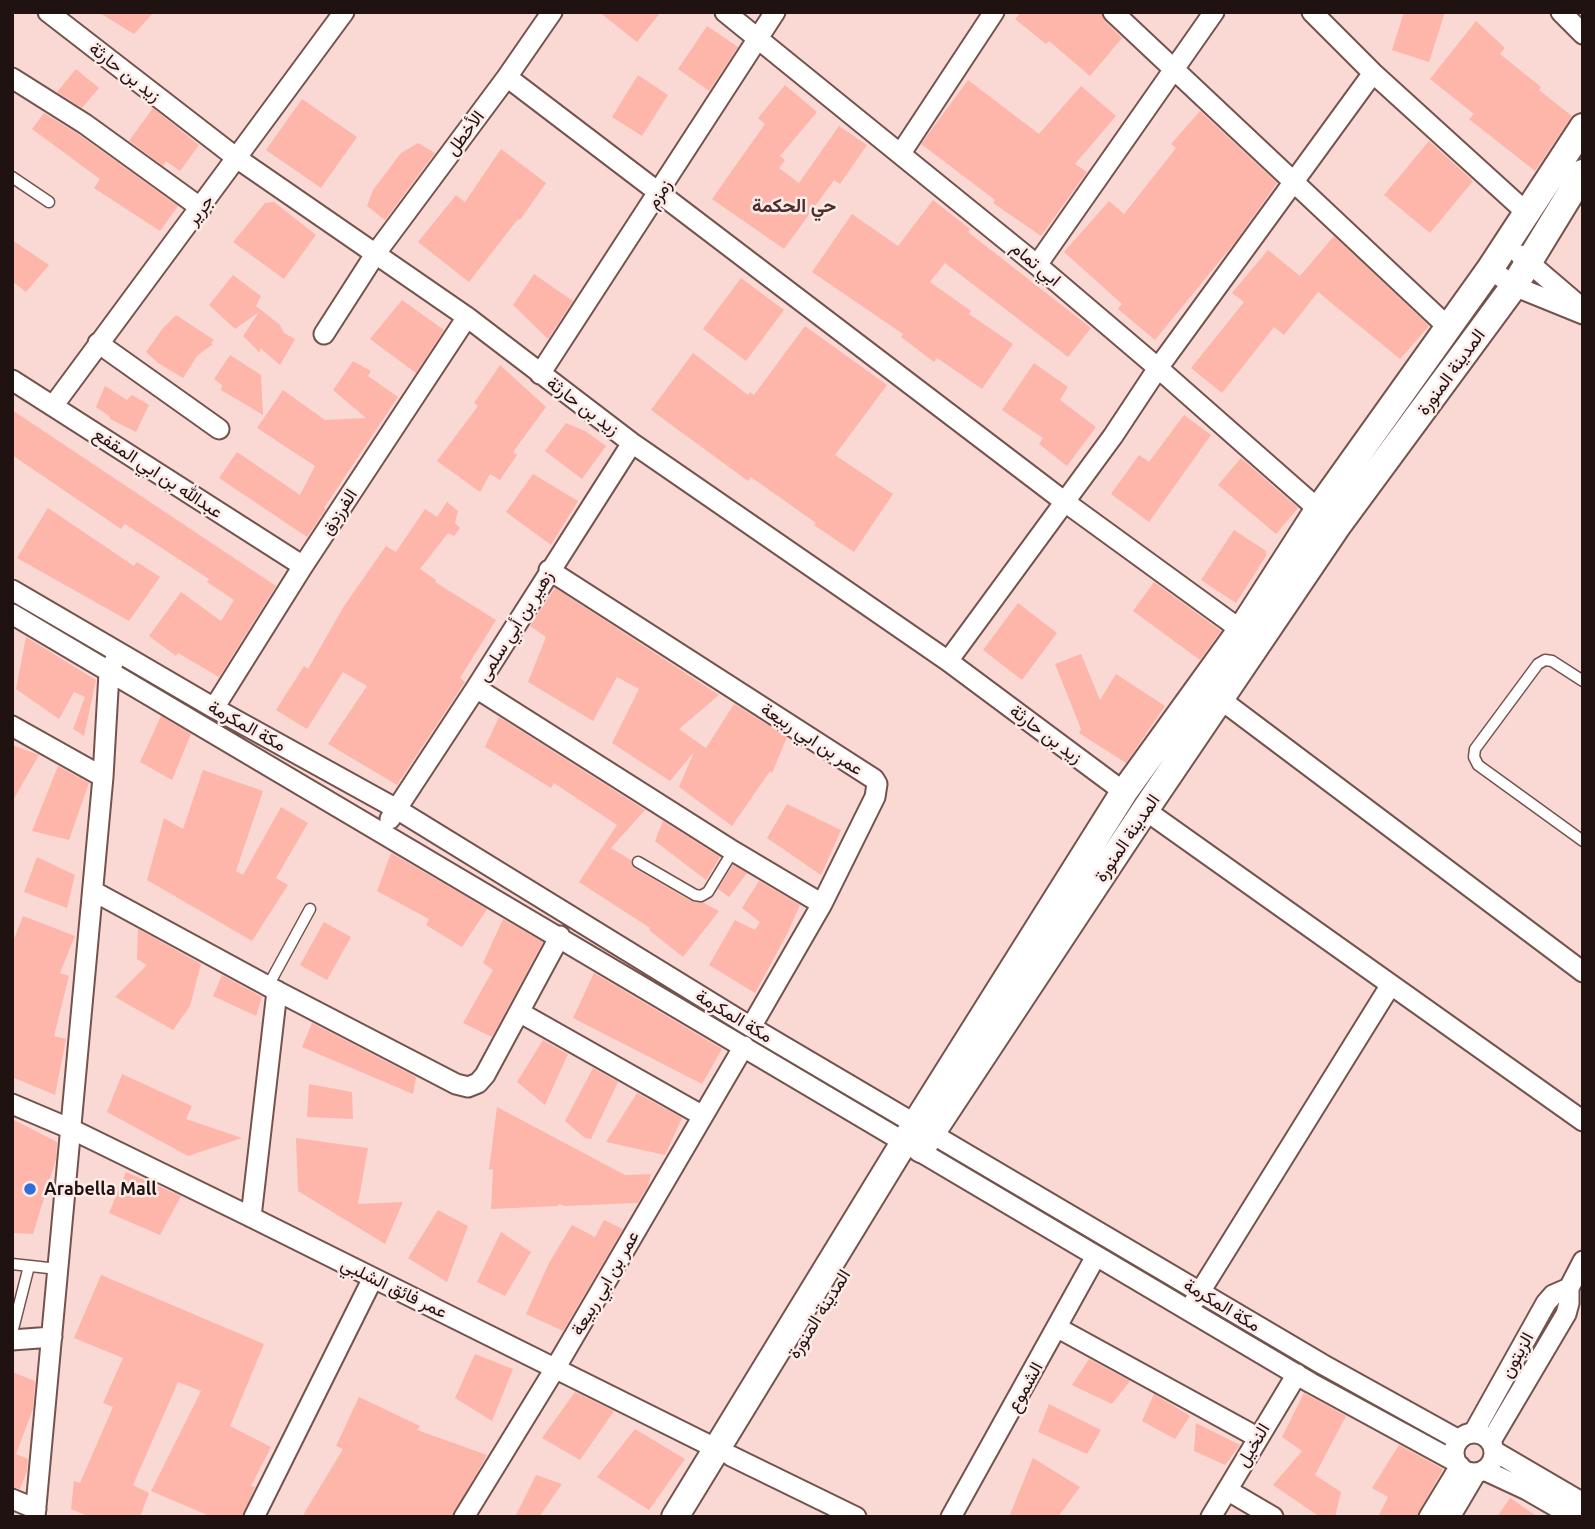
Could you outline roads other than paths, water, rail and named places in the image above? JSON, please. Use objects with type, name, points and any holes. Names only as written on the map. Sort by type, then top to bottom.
[{"type":"main road","points":[[675,1517],[724,1452],[918,1137],[1124,792],[1241,630],[1328,518],[1449,328],[1583,127]]},
{"type":"main road","name":"المدينة المنورة","points":[[918,1137],[1220,699],[1328,518],[1514,286],[1583,173]]},
{"type":"main road","points":[[693,1517],[724,1452]]},
{"type":"street","name":"زيد بن حارثة","points":[[48,12],[237,159],[467,317],[632,443],[948,661],[1124,792]]},
{"type":"street","name":"جرير","points":[[54,406],[344,12]]},
{"type":"street","name":"الأخطل","points":[[324,334],[376,253],[552,12]]},
{"type":"street","name":"ابي تمام","points":[[725,12],[1037,265],[1328,518]]},
{"type":"street","name":"زمزم","points":[[540,374],[775,12]]},
{"type":"street","points":[[901,153],[994,12]]},
{"type":"street","points":[[1113,12],[1449,328]]},
{"type":"street","points":[[1037,265],[1214,12]]},
{"type":"street","points":[[1311,12],[1373,73],[1527,213]]},
{"type":"street","points":[[1561,12],[1583,34]]},
{"type":"street","points":[[948,661],[1373,73]]},
{"type":"street","points":[[507,77],[1065,502],[1241,630]]},
{"type":"street","points":[[12,78],[85,124],[201,208]]},
{"type":"street","points":[[1507,244],[1583,312]]},
{"type":"street","points":[[1490,269],[1514,286],[1583,312]]},
{"type":"street","name":"الفرزدق","points":[[214,708],[303,566],[467,317]]},
{"type":"street","points":[[98,343],[219,429]]},
{"type":"street","name":"عبدالله بن ابي المقفع","points":[[12,380],[303,566]]},
{"type":"street","name":"زهير بن أبي سلمى","points":[[383,832],[632,443]]},
{"type":"street","name":"عمر بن ابي ربيعة","points":[[549,570],[874,779],[878,789],[875,797],[822,904],[751,1027]]},
{"type":"street","name":"مكة المكرمة","points":[[12,590],[214,708],[396,808],[751,1027],[1096,1256],[1297,1374],[1469,1468],[1527,1490],[1574,1517]]},
{"type":"street","name":"مكة المكرمة","points":[[12,614],[744,1046],[918,1137],[1200,1292],[1322,1364],[1480,1441],[1583,1503]]},
{"type":"street","points":[[12,1499],[36,1513],[103,777],[109,673],[117,652]]},
{"type":"street","points":[[476,688],[733,851],[822,904]]},
{"type":"street","points":[[1220,699],[1583,971]]},
{"type":"street","points":[[12,726],[103,777]]},
{"type":"street","points":[[1145,810],[1583,1121]]},
{"type":"street","points":[[93,891],[272,989],[456,1084],[468,1087],[478,1083],[485,1075],[560,936]]},
{"type":"street","points":[[1189,1310],[1390,986]]},
{"type":"street","points":[[251,1217],[272,989]]},
{"type":"street","points":[[519,1012],[703,1116]]},
{"type":"street","name":"عمر بن ابي ربيعة","points":[[464,1517],[556,1367],[744,1046]]},
{"type":"street","name":"عمر فائق الشلبي","points":[[12,1104],[71,1129],[251,1217],[856,1517]]},
{"type":"street","name":"الشموع","points":[[951,1517],[1096,1256]]},
{"type":"street","name":"الزيتون","points":[[1469,1468],[1492,1464],[1480,1441],[1546,1303],[1553,1295],[1569,1288],[1583,1261]]},
{"type":"street","points":[[254,1517],[373,1278]]},
{"type":"street","points":[[1058,1328],[1257,1437]]},
{"type":"street","points":[[12,1340],[52,1337]]},
{"type":"street","name":"النخيل","points":[[1211,1517],[1297,1374]]},
{"type":"street","points":[[1469,1468],[1454,1450],[1480,1441]]},
{"type":"street","points":[[1429,1517],[1469,1468]]},
{"type":"street","points":[[1450,1517],[1469,1468]]},
{"type":"street","points":[[1227,1490],[1273,1517]]},
{"type":"lane","points":[[12,177],[49,202]]},
{"type":"lane","points":[[1583,681],[1552,661],[1545,660],[1538,664],[1475,749],[1474,757],[1478,765],[1583,841]]},
{"type":"lane","points":[[638,862],[701,896],[709,892],[733,851]]},
{"type":"lane","points":[[272,989],[310,909]]},
{"type":"lane","points":[[12,1264],[58,1269]]},
{"type":"lane","points":[[12,1333],[29,1266]]},
{"type":"place","name":"Arabella Mall","points":[[30,1189]]},
{"type":"district","name":"حي الحكمة","points":[[794,206]]}]
